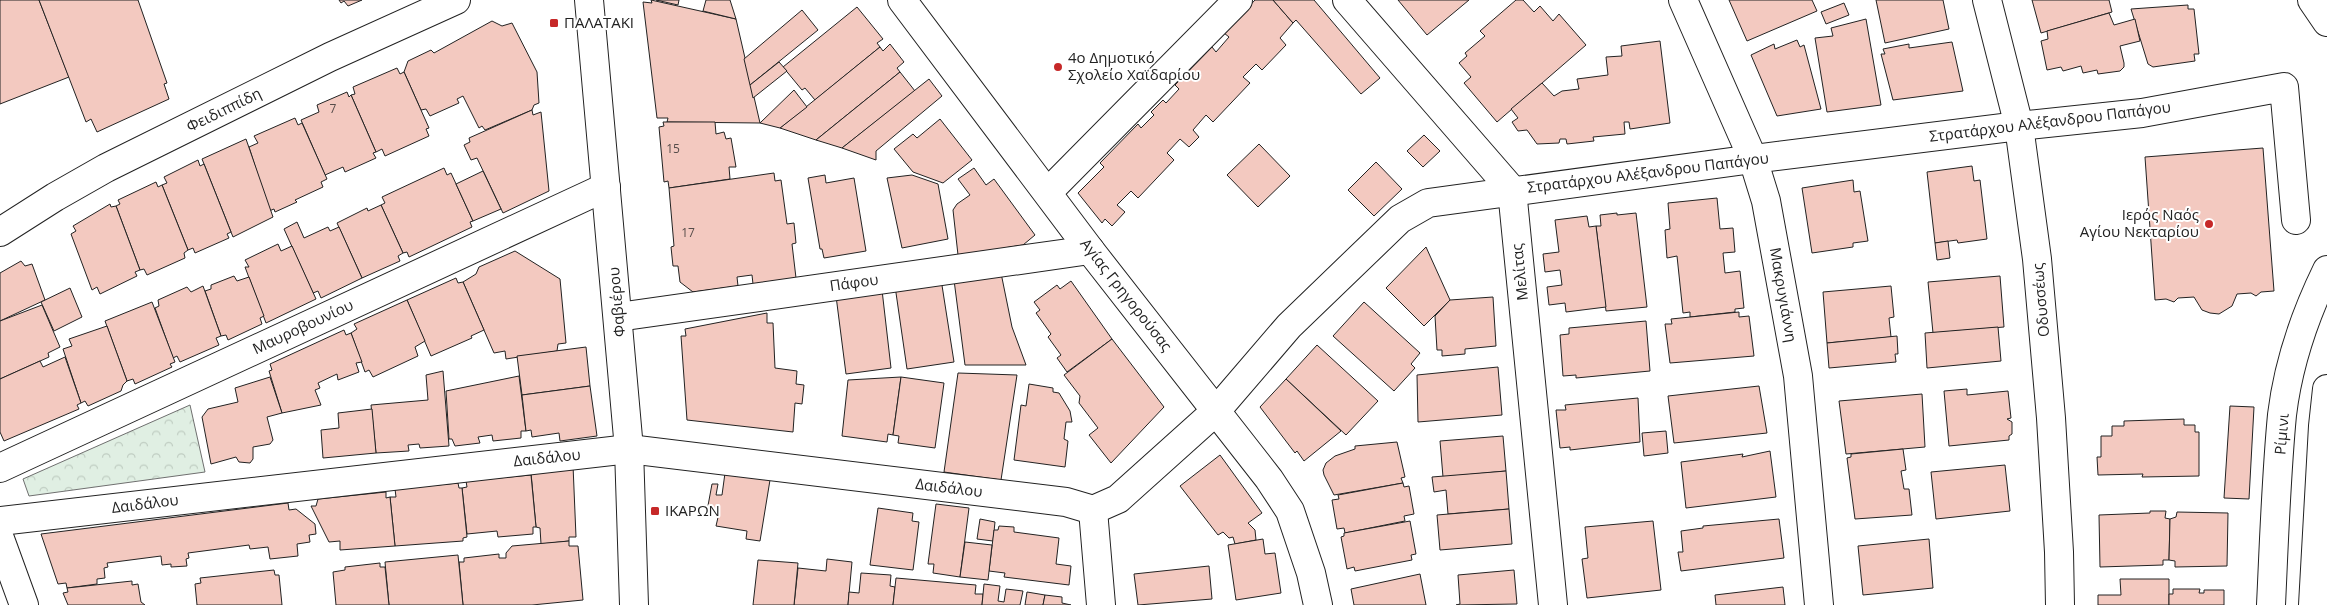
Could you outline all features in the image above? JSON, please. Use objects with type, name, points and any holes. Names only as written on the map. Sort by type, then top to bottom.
[{"type":"street","name":"Φειδιππίδη","points":[[0,232],[54,197],[106,168],[330,57],[456,0]]},
{"type":"street","name":"Φαβιέρου","points":[[590,0],[629,449],[634,605]]},
{"type":"street","name":"Αγίας Γρηγορούσας","points":[[902,0],[1090,250],[1216,411],[1290,511],[1311,573],[1318,605]]},
{"type":"street","points":[[1048,192],[1238,0]]},
{"type":"street","points":[[1347,0],[1512,190]]},
{"type":"street","name":"Μακρυγιάννη","points":[[1683,0],[1753,159],[1766,201],[1798,376],[1819,605]]},
{"type":"street","name":"Οδυσσέως","points":[[1987,0],[2018,126],[2038,268],[2058,523],[2060,605]]},
{"type":"street","points":[[2312,0],[2327,22]]},
{"type":"street","name":"Στρατάρχου Αλέξανδρου Παπάγου","points":[[1092,510],[1118,499],[1216,411],[1289,326],[1400,219],[1428,203],[1512,190],[1753,159],[2018,126],[2142,113],[2284,87],[2296,220]]},
{"type":"street","name":"Μαυροβουνίου","points":[[0,468],[606,187]]},
{"type":"street","name":"Μελίτας","points":[[1512,190],[1553,605]]},
{"type":"street","name":"Πάφου","points":[[618,317],[1090,250]]},
{"type":"street","name":"Ρίμινι","points":[[2270,605],[2282,414],[2291,369],[2309,310],[2327,270]]},
{"type":"street","points":[[2313,605],[2323,426],[2327,389]]},
{"type":"street","name":"Δαιδάλου","points":[[0,521],[629,449],[1066,502],[1092,510]]},
{"type":"street","points":[[1092,510],[1100,605]]},
{"type":"street","points":[[0,539],[24,605]]},
{"type":"green space","points":[[190,405],[205,472],[29,496],[23,479]]},
{"type":"building","points":[[0,0],[39,0],[69,77],[0,104]]},
{"type":"building","points":[[39,0],[138,0],[167,83],[164,84],[169,99],[97,132],[91,119],[86,122]]},
{"type":"building","points":[[339,0],[362,0],[348,6],[344,1],[341,3]]},
{"type":"building","points":[[651,0],[736,19],[760,123],[667,122],[668,118],[657,118],[643,2],[652,3]]},
{"type":"building","points":[[656,0],[679,0],[678,5]]},
{"type":"building","points":[[706,0],[730,0],[736,19],[703,11]]},
{"type":"building","points":[[1255,0],[1273,0],[1293,23],[1280,38],[1286,45],[1262,70],[1256,64],[1243,77],[1250,83],[1213,122],[1206,115],[1193,130],[1199,137],[1189,147],[1180,139],[1167,153],[1174,160],[1138,198],[1131,191],[1117,205],[1125,212],[1112,226],[1105,219],[1102,223],[1078,193],[1104,167],[1100,163],[1138,124],[1141,128],[1154,115],[1151,112],[1163,100],[1166,103],[1179,89],[1175,85],[1212,47],[1216,52],[1229,37],[1224,33]]},
{"type":"building","points":[[1273,0],[1314,0],[1380,78],[1361,94],[1296,20],[1293,23]]},
{"type":"building","points":[[1398,0],[1469,0],[1427,35]]},
{"type":"building","points":[[1516,0],[1523,0],[1534,12],[1540,6],[1553,21],[1559,14],[1586,45],[1497,122],[1464,83],[1471,77],[1459,63],[1467,56],[1465,53],[1485,36],[1480,31]]},
{"type":"building","points":[[1729,0],[1812,0],[1817,11],[1747,41]]},
{"type":"building","points":[[1876,0],[1943,0],[1949,29],[1885,43]]},
{"type":"building","points":[[2032,0],[2109,0],[2112,12],[2041,33]]},
{"type":"building","points":[[1844,3],[1849,15],[1826,24],[1821,12]]},
{"type":"building","points":[[2188,5],[2188,9],[2194,9],[2199,54],[2194,54],[2195,61],[2153,67],[2148,64],[2131,9]]},
{"type":"building","points":[[857,7],[883,39],[877,43],[880,47],[815,100],[805,88],[802,90],[783,67]]},
{"type":"building","points":[[802,10],[818,30],[750,85],[744,59]]},
{"type":"building","points":[[2109,13],[2114,25],[2135,19],[2140,41],[2120,46],[2124,67],[2120,71],[2098,74],[2097,70],[2083,73],[2081,66],[2063,71],[2061,67],[2047,70],[2041,41],[2048,39],[2047,31]]},
{"type":"building","points":[[1866,19],[1881,105],[1827,112],[1815,38],[1833,36],[1831,28]]},
{"type":"building","points":[[492,21],[502,26],[512,23],[537,72],[539,103],[534,105],[532,110],[485,130],[482,126],[479,128],[463,96],[457,99],[459,103],[430,116],[426,109],[421,110],[404,72],[408,61],[431,50],[434,53]]},
{"type":"building","points":[[1797,40],[1800,47],[1804,45],[1821,109],[1777,116],[1751,55],[1774,44],[1775,49]]},
{"type":"building","points":[[1660,41],[1670,123],[1630,129],[1629,122],[1624,122],[1625,134],[1593,137],[1594,141],[1567,144],[1566,139],[1560,139],[1559,143],[1537,144],[1527,130],[1518,131],[1512,122],[1518,118],[1511,109],[1542,83],[1554,96],[1562,91],[1579,89],[1577,79],[1608,75],[1606,57],[1622,56],[1621,46]]},
{"type":"building","points":[[1952,42],[1963,91],[1893,100],[1881,54],[1885,54],[1883,49],[1909,44],[1909,48]]},
{"type":"building","points":[[890,44],[904,62],[897,68],[900,72],[816,140],[780,128],[880,47],[883,51]]},
{"type":"building","points":[[779,62],[787,71],[753,98],[750,85]]},
{"type":"building","points":[[397,68],[400,74],[404,72],[429,128],[426,129],[429,136],[385,156],[382,149],[376,152],[351,95],[355,94],[353,87]]},
{"type":"building","points":[[900,72],[915,91],[842,148],[816,140]]},
{"type":"building","points":[[929,79],[942,96],[876,151],[876,160],[842,148]]},
{"type":"building","points":[[794,90],[807,107],[780,128],[760,123]]},
{"type":"building","points":[[347,92],[349,97],[351,95],[376,152],[373,153],[376,158],[345,172],[343,167],[325,175],[301,120],[319,112],[317,105]]},
{"type":"building","points":[[532,110],[533,115],[541,112],[549,191],[503,213],[477,158],[471,160],[464,145],[470,142],[469,138]]},
{"type":"building","points":[[295,118],[298,125],[302,123],[327,179],[321,182],[323,187],[295,200],[297,202],[275,212],[274,209],[269,211],[249,147],[258,143],[254,136]]},
{"type":"building","points":[[940,119],[972,160],[943,183],[913,172],[894,149],[913,134],[917,138]]},
{"type":"building","points":[[663,122],[715,122],[716,134],[724,132],[726,139],[731,138],[736,167],[729,167],[730,179],[669,188],[668,181],[664,182],[659,127],[664,126]]},
{"type":"building","points":[[1424,135],[1440,151],[1423,167],[1407,151]]},
{"type":"building","points":[[246,139],[273,217],[233,237],[202,159]]},
{"type":"building","points":[[1259,144],[1290,176],[1258,207],[1227,175]]},
{"type":"building","name":"Ιερός Ναός Αγίου Νεκταρίου","points":[[2263,148],[2274,291],[2261,292],[2256,296],[2251,293],[2237,294],[2232,306],[2219,314],[2202,310],[2194,297],[2178,298],[2174,302],[2166,299],[2155,300],[2145,157]]},
{"type":"building","points":[[198,160],[200,166],[204,164],[231,232],[227,234],[229,238],[195,253],[193,248],[188,250],[162,185],[167,183],[164,177]]},
{"type":"building","points":[[1376,162],[1402,189],[1374,216],[1348,190]]},
{"type":"building","points":[[1972,166],[1974,181],[1980,180],[1987,239],[1958,243],[1957,240],[1935,243],[1927,172]]},
{"type":"building","points":[[444,168],[447,175],[451,173],[473,221],[470,222],[472,227],[409,257],[407,252],[403,253],[381,205],[385,203],[382,197]]},
{"type":"building","points":[[974,168],[986,185],[994,179],[1035,235],[1023,245],[1004,248],[1004,251],[963,257],[963,254],[958,255],[953,210],[957,204],[970,195],[958,179]]},
{"type":"building","points":[[483,171],[501,209],[473,221],[456,184]]},
{"type":"building","points":[[774,173],[775,181],[781,180],[787,224],[794,223],[796,243],[792,244],[796,278],[753,284],[752,275],[737,277],[738,286],[693,292],[680,282],[678,266],[673,266],[671,247],[674,246],[669,188]]},
{"type":"building","points":[[825,175],[826,183],[854,178],[866,251],[824,258],[822,249],[820,249],[808,178]]},
{"type":"building","points":[[912,175],[938,184],[948,239],[902,248],[887,178]]},
{"type":"building","points":[[1853,180],[1854,192],[1860,191],[1868,241],[1853,243],[1853,247],[1812,253],[1802,188]]},
{"type":"building","points":[[156,182],[158,187],[162,185],[188,250],[184,253],[185,258],[147,275],[144,269],[140,270],[116,206],[120,204],[118,200]]},
{"type":"building","points":[[1717,198],[1720,229],[1733,228],[1735,252],[1723,253],[1725,273],[1740,271],[1744,308],[1735,309],[1735,312],[1690,317],[1690,312],[1683,313],[1677,256],[1667,258],[1665,230],[1670,229],[1668,203]]},
{"type":"building","points":[[110,204],[111,207],[116,206],[140,270],[135,272],[137,276],[100,294],[97,287],[92,290],[71,234],[76,231],[73,226]]},
{"type":"building","points":[[381,205],[403,253],[398,256],[400,261],[362,278],[337,223],[367,208],[368,211]]},
{"type":"building","points":[[1617,213],[1617,215],[1636,213],[1647,307],[1606,311],[1596,226],[1601,226],[1600,215]]},
{"type":"building","points":[[1587,216],[1589,227],[1596,226],[1606,307],[1566,312],[1565,303],[1549,305],[1547,287],[1562,285],[1560,270],[1545,272],[1543,254],[1559,252],[1555,220]]},
{"type":"building","points":[[297,222],[304,238],[328,227],[330,231],[339,227],[362,278],[321,298],[318,291],[313,293],[284,229]]},
{"type":"building","points":[[1948,241],[1950,258],[1937,260],[1935,243]]},
{"type":"building","points":[[278,244],[281,251],[292,246],[316,299],[266,323],[245,267],[249,267],[245,260]]},
{"type":"building","points":[[1426,247],[1450,300],[1424,326],[1386,288]]},
{"type":"building","points":[[515,251],[560,279],[566,343],[558,344],[557,351],[506,359],[505,351],[494,353],[463,282],[476,274],[479,267]]},
{"type":"building","points":[[21,261],[25,266],[32,264],[45,300],[0,321],[0,273]]},
{"type":"building","points":[[1001,273],[1012,327],[1026,365],[965,365],[954,280]]},
{"type":"building","points":[[234,276],[237,281],[249,277],[264,316],[260,318],[262,324],[228,340],[226,335],[221,336],[205,291],[211,289],[211,285]]},
{"type":"building","points":[[2000,276],[2004,327],[1933,333],[1928,282]]},
{"type":"building","points":[[456,278],[458,283],[463,282],[484,330],[471,336],[472,338],[431,356],[407,300]]},
{"type":"building","points":[[941,279],[954,362],[907,369],[895,286]]},
{"type":"building","points":[[1071,281],[1112,339],[1067,372],[1057,358],[1061,355],[1048,337],[1051,334],[1036,313],[1040,310],[1034,302],[1057,285],[1060,289]]},
{"type":"building","points":[[203,286],[221,336],[216,338],[219,345],[180,362],[177,356],[173,358],[155,308],[159,306],[158,300],[187,287],[191,292]]},
{"type":"building","points":[[1891,286],[1894,317],[1889,318],[1891,337],[1827,343],[1823,292]]},
{"type":"building","points":[[70,288],[82,317],[54,331],[41,302]]},
{"type":"building","points":[[882,290],[891,368],[846,374],[836,296]]},
{"type":"building","points":[[1493,297],[1496,346],[1465,349],[1465,354],[1442,356],[1442,350],[1437,350],[1435,316],[1450,300]]},
{"type":"building","points":[[407,300],[425,341],[415,347],[418,356],[373,377],[369,370],[365,372],[351,333],[357,329],[354,324]]},
{"type":"building","points":[[152,302],[175,362],[170,364],[172,367],[135,384],[133,379],[127,381],[105,321]]},
{"type":"building","points":[[1364,302],[1420,353],[1411,364],[1415,368],[1394,391],[1333,336]]},
{"type":"building","points":[[42,305],[60,347],[48,353],[49,357],[0,379],[0,321]]},
{"type":"building","points":[[1739,312],[1739,317],[1749,316],[1754,356],[1670,363],[1665,324],[1672,324],[1671,319]]},
{"type":"building","points":[[767,313],[767,323],[773,323],[775,368],[797,371],[796,384],[804,385],[802,404],[795,403],[793,432],[687,420],[681,336],[686,336],[685,329]]},
{"type":"building","points":[[1646,321],[1650,371],[1576,378],[1576,375],[1563,376],[1560,335],[1569,334],[1569,328]]},
{"type":"building","points":[[107,326],[127,381],[121,391],[88,406],[85,401],[81,403],[63,349],[72,346],[69,339]]},
{"type":"building","points":[[1998,327],[2001,361],[1927,368],[1925,333]]},
{"type":"building","points":[[344,330],[346,335],[351,333],[362,362],[356,363],[359,372],[338,380],[337,374],[318,383],[320,388],[315,390],[321,405],[282,413],[269,371],[272,370],[270,364]]},
{"type":"building","points":[[1897,336],[1898,354],[1895,354],[1896,362],[1829,368],[1827,343]]},
{"type":"building","points":[[1112,339],[1164,407],[1111,463],[1089,435],[1098,428],[1079,403],[1080,396],[1064,375]]},
{"type":"building","points":[[1317,345],[1378,401],[1346,435],[1286,379]]},
{"type":"building","points":[[586,347],[590,386],[522,395],[517,356]]},
{"type":"building","points":[[65,357],[81,403],[77,405],[79,409],[4,441],[0,432],[0,379],[40,361],[43,367]]},
{"type":"building","points":[[1498,367],[1502,415],[1418,422],[1417,375]]},
{"type":"building","points":[[443,371],[449,446],[420,448],[419,444],[408,445],[409,451],[376,453],[371,405],[428,400],[426,375]]},
{"type":"building","points":[[958,373],[1017,375],[1001,480],[944,472]]},
{"type":"building","points":[[519,376],[526,431],[521,431],[521,438],[493,441],[492,435],[478,437],[480,443],[455,446],[452,439],[449,439],[446,391]]},
{"type":"building","points":[[270,377],[282,413],[267,417],[273,440],[270,444],[253,447],[253,459],[250,463],[239,462],[236,457],[211,464],[202,417],[208,409],[238,402],[235,388]]},
{"type":"building","points":[[901,377],[893,435],[888,434],[887,442],[842,436],[848,380]]},
{"type":"building","points":[[901,377],[944,383],[935,448],[898,443],[899,436],[893,435]]},
{"type":"building","points":[[1286,379],[1341,431],[1304,461],[1297,451],[1295,453],[1260,407]]},
{"type":"building","points":[[1029,384],[1053,388],[1053,392],[1059,393],[1070,411],[1072,422],[1066,422],[1064,439],[1068,441],[1065,467],[1014,460],[1021,405],[1026,406]]},
{"type":"building","points":[[590,386],[597,436],[560,441],[559,433],[532,437],[531,430],[526,431],[522,395]]},
{"type":"building","points":[[1759,386],[1767,433],[1674,443],[1668,396]]},
{"type":"building","points":[[1967,389],[1967,395],[2008,391],[2011,418],[2007,419],[2012,422],[2012,434],[2009,436],[2009,440],[1949,446],[1944,391]]},
{"type":"building","points":[[1922,394],[1925,447],[1846,454],[1839,401]]},
{"type":"building","points":[[1638,398],[1640,442],[1570,450],[1570,447],[1560,448],[1556,410],[1566,410],[1565,405]]},
{"type":"building","points":[[2230,406],[2254,407],[2249,499],[2224,498]]},
{"type":"building","points":[[372,409],[376,453],[323,458],[321,430],[339,428],[338,413]]},
{"type":"building","points":[[2184,419],[2184,425],[2195,425],[2195,432],[2199,432],[2199,476],[2142,477],[2143,474],[2098,475],[2097,457],[2101,457],[2101,436],[2112,436],[2112,426],[2124,426],[2124,421]]},
{"type":"building","points":[[1666,431],[1668,453],[1644,456],[1642,433]]},
{"type":"building","points":[[1503,436],[1506,471],[1443,477],[1440,441]]},
{"type":"building","points":[[1397,442],[1405,477],[1401,478],[1403,483],[1334,495],[1324,475],[1323,470],[1326,463],[1335,456],[1355,449],[1355,446]]},
{"type":"building","points":[[1903,449],[1906,470],[1901,471],[1904,489],[1909,489],[1912,515],[1855,519],[1847,458],[1851,457],[1851,454]]},
{"type":"building","points":[[1770,451],[1776,497],[1686,508],[1681,462],[1743,454],[1742,457]]},
{"type":"building","points":[[1220,455],[1262,513],[1248,523],[1255,530],[1256,540],[1235,544],[1233,537],[1229,538],[1223,532],[1218,535],[1180,486]]},
{"type":"building","points":[[573,465],[576,537],[569,537],[569,541],[541,544],[540,528],[536,527],[531,473]]},
{"type":"building","points":[[2005,465],[2010,511],[1936,519],[1931,472]]},
{"type":"building","points":[[1506,471],[1509,509],[1448,514],[1446,490],[1434,492],[1432,477]]},
{"type":"building","points":[[725,473],[770,480],[760,541],[746,539],[747,531],[716,526],[719,513],[707,511],[712,484],[718,484],[716,495],[722,495]]},
{"type":"building","points":[[531,475],[536,527],[533,527],[533,534],[498,537],[497,531],[467,534],[462,488],[467,487],[466,481]]},
{"type":"building","points":[[458,483],[459,488],[462,488],[467,537],[463,538],[463,541],[395,546],[390,497],[396,497],[395,489]]},
{"type":"building","points":[[1403,483],[1404,487],[1409,486],[1414,514],[1404,516],[1405,521],[1345,533],[1344,528],[1337,529],[1332,500],[1339,499],[1338,495]]},
{"type":"building","points":[[386,492],[386,498],[390,497],[395,546],[340,550],[340,541],[329,542],[311,506],[316,506],[318,499]]},
{"type":"building","points":[[288,503],[289,510],[296,509],[315,524],[316,534],[309,535],[310,542],[297,544],[298,556],[270,559],[268,547],[250,549],[249,545],[188,553],[189,558],[186,559],[187,566],[171,567],[171,564],[162,565],[161,556],[107,563],[108,567],[104,568],[105,578],[97,579],[97,584],[67,588],[66,583],[58,584],[41,534]]},
{"type":"building","points":[[936,504],[969,508],[960,577],[933,573],[934,564],[928,564]]},
{"type":"building","points":[[878,508],[913,513],[912,521],[919,522],[913,570],[870,565]]},
{"type":"building","points":[[1509,509],[1512,544],[1440,550],[1437,515]]},
{"type":"building","points":[[2150,511],[2166,511],[2165,518],[2170,519],[2169,560],[2163,560],[2163,565],[2100,567],[2099,515],[2150,513]]},
{"type":"building","points":[[2177,512],[2228,513],[2227,566],[2175,567],[2175,561],[2169,560],[2170,519],[2176,517]]},
{"type":"building","points":[[980,519],[995,522],[993,541],[977,539]]},
{"type":"building","points":[[1779,519],[1784,558],[1681,571],[1678,552],[1683,552],[1681,531],[1703,528],[1703,526]]},
{"type":"building","points":[[1410,521],[1416,554],[1411,555],[1412,560],[1355,571],[1354,567],[1347,569],[1341,537],[1344,536],[1344,533]]},
{"type":"building","points":[[1653,521],[1661,590],[1587,598],[1582,559],[1588,558],[1585,527]]},
{"type":"building","points":[[999,526],[1014,527],[1014,532],[1059,538],[1056,564],[1071,566],[1069,585],[1004,577],[1005,573],[989,571],[994,530],[998,530]]},
{"type":"building","points":[[1263,539],[1265,554],[1275,553],[1281,593],[1236,600],[1228,545]]},
{"type":"building","points":[[1929,539],[1933,588],[1863,595],[1858,546]]},
{"type":"building","points":[[569,541],[569,546],[578,546],[583,600],[532,605],[463,605],[459,562],[464,562],[464,558],[499,554],[499,558],[506,558],[506,553],[512,546]]},
{"type":"building","points":[[965,542],[992,545],[988,580],[960,577]]},
{"type":"building","points":[[458,555],[463,605],[389,605],[385,562]]},
{"type":"building","points":[[827,559],[852,562],[848,605],[794,605],[798,568],[826,571]]},
{"type":"building","points":[[758,560],[798,563],[794,605],[753,605]]},
{"type":"building","points":[[380,563],[380,567],[385,567],[389,605],[336,605],[333,572],[345,570],[345,567]]},
{"type":"building","points":[[1209,566],[1212,599],[1138,605],[1134,574]]},
{"type":"building","points":[[274,570],[275,575],[279,575],[282,605],[197,605],[195,584],[201,583],[200,578]]},
{"type":"building","points":[[1514,570],[1517,604],[1456,605],[1460,604],[1458,575]]},
{"type":"building","points":[[861,573],[891,575],[890,586],[895,587],[893,605],[848,605],[849,592],[859,593]]},
{"type":"building","points":[[1420,574],[1426,605],[1354,605],[1351,589]]},
{"type":"building","points":[[896,578],[976,585],[975,594],[983,594],[982,605],[893,605]]},
{"type":"building","points":[[2120,579],[2169,579],[2169,605],[2098,605],[2098,595],[2121,595]]},
{"type":"building","points":[[132,581],[132,585],[138,584],[141,602],[145,605],[68,605],[63,593],[68,592],[67,588]]},
{"type":"building","points":[[984,584],[1000,586],[998,601],[1004,602],[1006,589],[1023,591],[1020,605],[982,605]]},
{"type":"building","points":[[1783,587],[1785,605],[1716,605],[1715,595]]},
{"type":"building","points":[[2173,589],[2200,589],[2199,593],[2204,593],[2204,590],[2224,590],[2224,605],[2169,605],[2169,594],[2173,594]]},
{"type":"building","points":[[1027,592],[1045,595],[1043,605],[1025,605]]},
{"type":"building","points":[[1045,595],[1062,597],[1062,603],[1071,605],[1043,605]]},
{"type":"place","name":"ΠΑΛΑΤΑΚΙ","points":[[554,23]]},
{"type":"place","name":"4ο Δημοτικό Σχολείο Χαϊδαρίου","points":[[1058,67]]},
{"type":"place","name":"Ιερός Ναός Αγίου Νεκταρίου","points":[[2209,224]]},
{"type":"place","name":"ΙΚΑΡΩΝ","points":[[655,511]]}]
